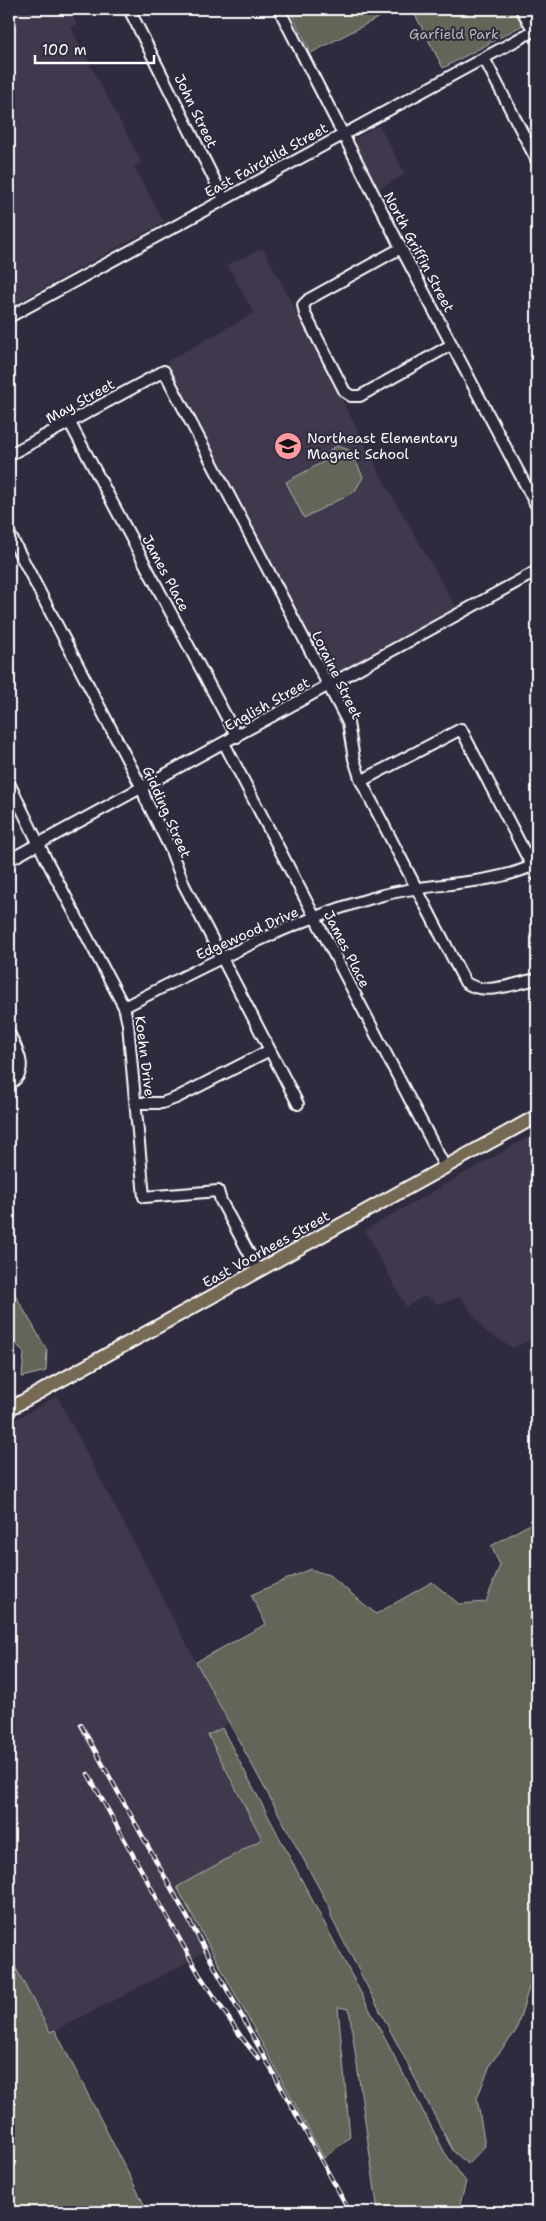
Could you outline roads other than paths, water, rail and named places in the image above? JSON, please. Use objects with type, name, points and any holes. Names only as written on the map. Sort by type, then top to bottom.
[{"type":"main road","name":"East Voorhees Street","points":[[9,1409],[537,1116]]},
{"type":"street","name":"John Street","points":[[129,9],[224,199]]},
{"type":"street","name":"North Griffin Street","points":[[279,9],[451,344],[534,494],[537,507]]},
{"type":"street","points":[[521,9],[535,30]]},
{"type":"street","name":"East Fairchild Street","points":[[9,317],[535,30]]},
{"type":"street","points":[[484,58],[537,161]]},
{"type":"street","points":[[401,248],[308,299],[303,306],[305,314],[345,392],[351,396],[360,396],[451,344]]},
{"type":"street","name":"May Street","points":[[9,455],[164,371]]},
{"type":"street","name":"Loraine Street","points":[[164,371],[348,723],[360,781],[465,982],[473,988],[483,990],[537,979]]},
{"type":"street","name":"James Place","points":[[70,423],[237,737]]},
{"type":"street","name":"Gidding Street","points":[[9,533],[142,788],[170,848],[184,884],[298,1104]]},
{"type":"street","name":"English Street","points":[[9,860],[237,737],[537,571]]},
{"type":"street","points":[[360,781],[461,730],[537,876]]},
{"type":"street","name":"James Place","points":[[224,743],[445,1167]]},
{"type":"street","name":"Koehn Drive","points":[[9,783],[109,982],[124,1007],[128,1024],[137,1103],[144,1197],[218,1191],[221,1202],[258,1270]]},
{"type":"street","name":"Edgewood Drive","points":[[124,1007],[223,957],[316,918],[382,895],[416,888],[514,874],[532,866]]},
{"type":"street","points":[[9,1033],[21,1055],[20,1070],[9,1084]]},
{"type":"street","points":[[137,1103],[162,1102],[176,1098],[270,1050]]},
{"type":"railway","points":[[81,1725],[350,2212]]},
{"type":"railway","points":[[88,1774],[199,1974],[242,2038],[259,2059]]},
{"type":"place","name":"Northeast Elementary Magnet School","points":[[288,446]]},
{"type":"park label","name":"Garfield Park","points":[[454,34]]}]
